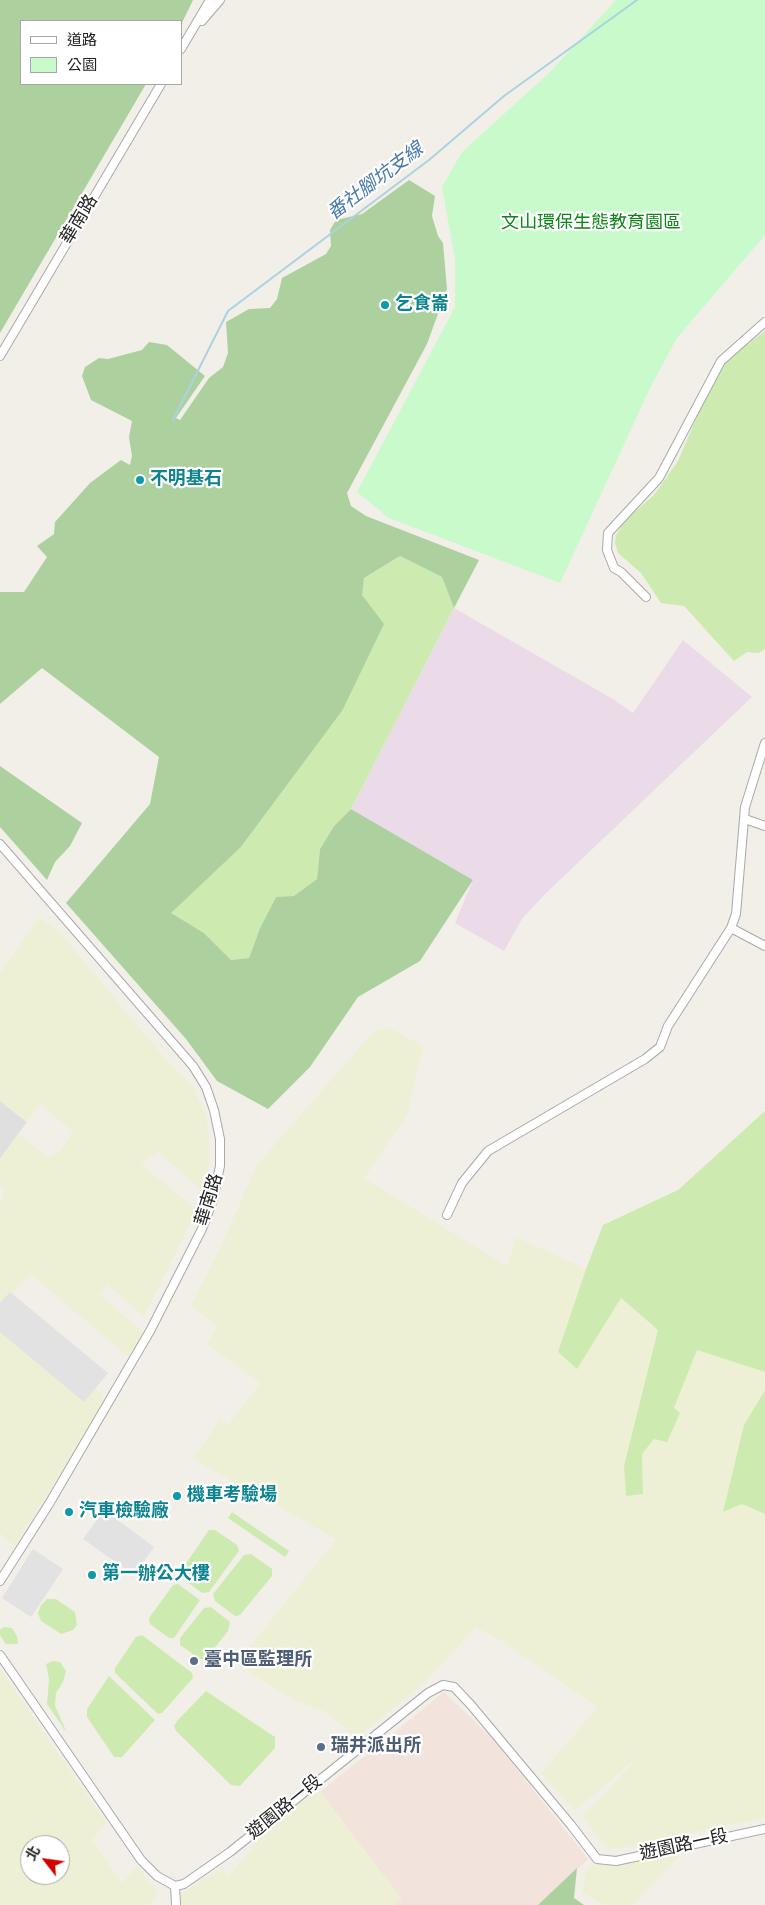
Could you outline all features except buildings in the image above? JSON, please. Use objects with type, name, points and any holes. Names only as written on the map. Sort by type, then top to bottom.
[{"type":"street","points":[[183,46],[220,0]]},
{"type":"street","points":[[183,46],[208,2]]},
{"type":"street","name":"華南路","points":[[0,356],[160,85]]},
{"type":"street","points":[[646,597],[621,572],[614,568],[607,550],[608,534],[659,478],[721,361],[765,322]]},
{"type":"street","points":[[447,1215],[462,1183],[488,1151],[645,1059],[660,1047],[668,1026],[731,928],[736,914],[745,807],[765,743]]},
{"type":"street","points":[[745,819],[765,826]]},
{"type":"street","name":"華南路","points":[[0,844],[193,1066],[206,1087],[214,1110],[220,1139],[220,1166],[213,1200],[202,1229],[150,1331],[49,1504],[0,1581]]},
{"type":"street","points":[[731,928],[765,946]]},
{"type":"street","points":[[0,1655],[141,1860],[158,1876],[174,1886],[176,1905]]},
{"type":"street","name":"遊園路一段","points":[[174,1886],[184,1884],[223,1857],[428,1692],[444,1685],[454,1687],[471,1705],[597,1859],[616,1861],[765,1828]]},
{"type":"shaded area","points":[[454,608],[613,699],[633,713],[683,640],[752,697],[543,896],[522,919],[504,951],[455,923],[473,880],[351,809]]},
{"type":"shaded area","points":[[0,1101],[27,1122],[0,1159]]},
{"type":"shaded area","points":[[10,1292],[108,1373],[84,1402],[0,1332],[0,1303]]},
{"type":"shaded area","points":[[104,1510],[154,1547],[134,1575],[83,1539]]},
{"type":"shaded area","points":[[33,1549],[63,1569],[31,1617],[2,1598]]},
{"type":"shaded area","points":[[444,1692],[494,1740],[588,1859],[540,1905],[394,1905],[401,1899],[320,1792]]},
{"type":"green space","points":[[0,0],[193,0],[182,23],[182,20],[20,20],[20,85],[145,85],[0,333]]},
{"type":"green space","name":"文山環保生態教育園區","points":[[616,0],[765,0],[765,235],[677,338],[650,388],[560,583],[389,518],[357,492],[455,307],[455,260],[442,187],[462,152],[548,74]]},
{"type":"green space","points":[[409,180],[435,196],[432,216],[438,236],[443,243],[447,289],[427,344],[347,493],[351,506],[366,516],[479,560],[454,608],[442,577],[400,556],[364,578],[362,595],[384,624],[342,711],[241,847],[171,913],[204,933],[231,960],[249,958],[260,928],[276,897],[294,896],[317,879],[320,849],[334,826],[351,809],[473,880],[420,961],[358,997],[310,1067],[268,1109],[217,1081],[186,1039],[66,903],[150,804],[159,757],[42,668],[0,704],[0,592],[24,592],[47,557],[37,546],[54,534],[55,522],[90,483],[121,460],[130,465],[132,456],[129,437],[132,421],[91,400],[82,376],[85,367],[99,358],[108,359],[142,350],[149,342],[167,345],[205,376],[176,418],[180,420],[209,378],[223,367],[228,353],[226,322],[249,309],[270,308],[277,299],[282,278],[326,254],[331,246],[330,230],[336,220],[362,214]]},
{"type":"green space","points":[[765,331],[765,649],[759,653],[747,652],[734,661],[684,606],[661,603],[641,573],[618,553],[615,543],[616,535],[625,520],[654,495],[678,461],[710,386],[721,368],[735,354]]},
{"type":"green space","points":[[400,556],[442,577],[454,608],[351,809],[334,826],[320,849],[317,879],[294,897],[276,897],[260,928],[249,958],[231,960],[204,933],[170,913],[241,847],[342,711],[364,578]]},
{"type":"green space","points":[[0,766],[82,823],[70,846],[55,862],[47,880],[0,827]]},
{"type":"green space","points":[[39,918],[56,928],[170,1064],[194,1087],[207,1119],[210,1158],[204,1192],[158,1152],[141,1164],[197,1210],[144,1316],[107,1285],[99,1294],[144,1333],[129,1357],[30,1274],[0,1306],[0,1204],[5,1190],[0,1185],[0,1159],[18,1134],[49,1157],[59,1152],[73,1132],[40,1104],[27,1122],[0,1101],[0,973]]},
{"type":"green space","points":[[390,1028],[423,1046],[407,1116],[364,1178],[507,1266],[516,1237],[586,1269],[558,1352],[577,1368],[621,1298],[658,1330],[624,1466],[643,1494],[642,1454],[654,1439],[667,1441],[674,1408],[697,1350],[765,1372],[765,1390],[744,1425],[724,1511],[742,1504],[765,1514],[765,1818],[631,1847],[609,1849],[597,1837],[583,1816],[642,1753],[575,1811],[541,1773],[598,1707],[500,1640],[476,1627],[429,1678],[358,1738],[324,1711],[296,1701],[236,1664],[336,1539],[193,1459],[220,1420],[228,1425],[260,1383],[207,1344],[217,1327],[191,1305],[222,1244],[256,1166],[374,1031]]},
{"type":"green space","points":[[765,1111],[765,1372],[697,1350],[674,1408],[680,1413],[667,1442],[654,1439],[642,1454],[643,1494],[626,1496],[624,1466],[658,1330],[621,1298],[577,1369],[558,1352],[586,1269],[603,1225],[678,1190]]},
{"type":"green space","points":[[0,1309],[104,1396],[94,1421],[14,1546],[0,1533]]},
{"type":"green space","points":[[765,1390],[765,1514],[742,1504],[723,1512],[744,1425]]},
{"type":"green space","points":[[232,1512],[289,1551],[285,1557],[228,1518]]},
{"type":"green space","points":[[209,1530],[215,1530],[237,1545],[239,1551],[209,1592],[202,1593],[182,1578],[180,1572]]},
{"type":"green space","points":[[251,1554],[272,1569],[272,1576],[240,1615],[235,1616],[215,1601],[213,1594],[244,1555]]},
{"type":"green space","points":[[178,1584],[200,1600],[174,1638],[169,1638],[150,1624],[149,1618],[173,1585]]},
{"type":"green space","points":[[47,1599],[56,1599],[75,1612],[77,1625],[73,1630],[61,1634],[41,1621],[38,1613],[41,1605]]},
{"type":"green space","points":[[211,1607],[230,1622],[228,1631],[206,1659],[200,1659],[180,1645],[180,1638],[204,1608]]},
{"type":"green space","points":[[4,1627],[12,1628],[17,1636],[18,1644],[6,1644],[0,1635],[0,1630]]},
{"type":"green space","points":[[142,1635],[192,1673],[193,1678],[162,1713],[158,1714],[115,1673],[115,1668],[136,1637]]},
{"type":"green space","points":[[53,1661],[60,1662],[66,1671],[63,1682],[56,1693],[55,1706],[67,1733],[47,1704],[49,1679],[46,1664]]},
{"type":"green space","points":[[0,1668],[106,1823],[92,1840],[122,1883],[137,1866],[158,1893],[149,1905],[0,1905]]},
{"type":"green space","points":[[109,1676],[155,1720],[122,1757],[114,1757],[87,1717],[87,1709]]},
{"type":"green space","points":[[206,1691],[275,1737],[275,1748],[240,1786],[231,1785],[176,1731],[174,1726]]},
{"type":"green space","points":[[313,1792],[320,1792],[402,1899],[394,1905],[180,1905],[180,1894],[221,1868],[229,1876],[259,1840],[259,1836]]},
{"type":"green space","points":[[693,1842],[633,1905],[603,1905],[582,1892],[586,1869],[597,1864]]},
{"type":"green space","points":[[577,1868],[574,1898],[584,1905],[538,1905]]},
{"type":"waterway","name":"番社腳坑支線","points":[[173,420],[228,311],[429,160],[504,96],[637,0]]},
{"type":"place","name":"乞食崙","points":[[385,305]]},
{"type":"place","name":"不明基石","points":[[140,480]]},
{"type":"place","name":"機車考驗場","points":[[177,1496]]},
{"type":"place","name":"汽車檢驗廠","points":[[69,1512]]},
{"type":"place","name":"第一辦公大樓","points":[[92,1575]]},
{"type":"place","name":"臺中區監理所","points":[[194,1661]]},
{"type":"place","name":"瑞井派出所","points":[[321,1747]]}]
